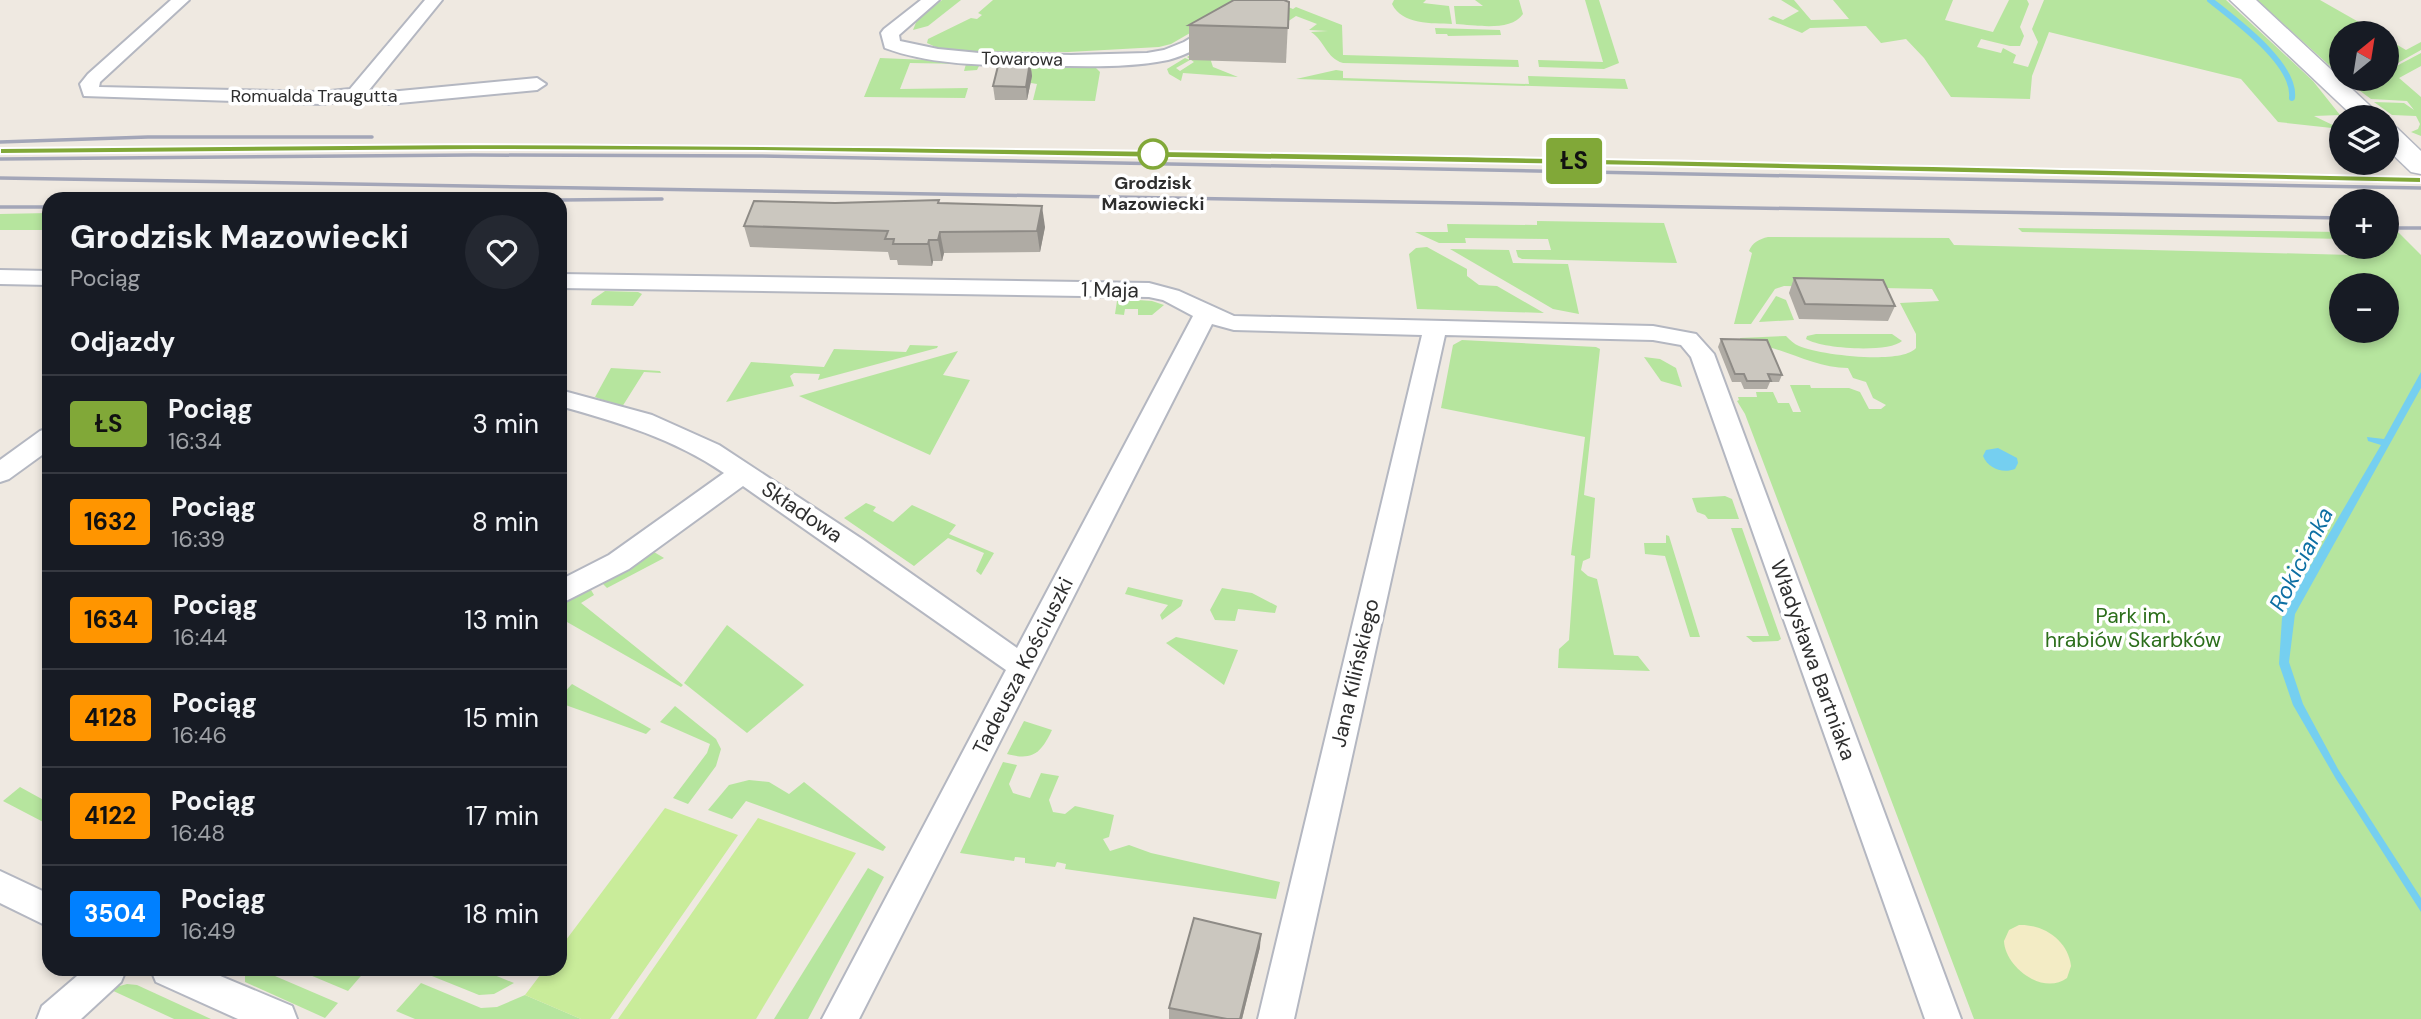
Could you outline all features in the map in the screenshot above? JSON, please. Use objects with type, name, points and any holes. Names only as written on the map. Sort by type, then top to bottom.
[{"type":"street","points":[[91,92],[89,84],[94,78],[181,0]]},
{"type":"street","points":[[356,94],[434,0]]},
{"type":"street","name":"Towarowa","points":[[930,0],[890,33],[891,44],[912,53],[954,57],[1088,60],[1155,58]]},
{"type":"street","points":[[1155,58],[1174,53],[1266,0]]},
{"type":"street","points":[[2242,0],[2356,105]]},
{"type":"street","name":"Romualda Traugutta","points":[[91,92],[321,99],[356,94],[390,98],[537,84]]},
{"type":"street","points":[[2399,145],[2421,166]]},
{"type":"street","points":[[0,277],[42,278]]},
{"type":"street","name":"1 Maja","points":[[567,281],[1149,290],[1170,293],[1206,313],[1234,323],[1654,333]]},
{"type":"street","name":"Tadeusza Kościuszki","points":[[840,1019],[1206,313]]},
{"type":"street","name":"Jana Kilińskiego","points":[[1276,1019],[1436,327]]},
{"type":"street","name":"Władysława Bartniaka","points":[[1654,333],[1688,339],[1702,354],[1943,1019]]},
{"type":"street","name":"Składowa","points":[[567,400],[667,429],[710,451],[1023,667]]},
{"type":"street","points":[[0,473],[42,442]]},
{"type":"street","points":[[567,589],[619,562],[744,472]]},
{"type":"street","points":[[0,886],[42,907]]},
{"type":"street","points":[[55,1019],[102,976]]},
{"type":"street","points":[[182,976],[279,1019]]},
{"type":"green space","points":[[942,0],[961,0],[928,26],[913,30],[917,20]]},
{"type":"green space","points":[[993,0],[1247,0],[1171,44],[1159,47],[1068,52],[958,51],[942,50],[927,43],[928,39],[971,18],[977,19],[982,15],[978,13]]},
{"type":"green space","points":[[1394,0],[1426,0],[1423,3],[1449,6],[1452,24],[1410,19],[1397,11],[1392,4]]},
{"type":"green space","points":[[1475,0],[1519,0],[1523,14],[1517,20],[1502,25],[1456,24],[1454,6],[1483,6]]},
{"type":"green space","points":[[1585,0],[1599,0],[1619,63],[1604,69],[1539,67],[1538,60],[1603,62]]},
{"type":"green space","points":[[1781,0],[1794,0],[1811,20],[1849,19],[1833,0],[1953,0],[1945,20],[1993,32],[2009,0],[2027,0],[2029,4],[2020,27],[2024,36],[2020,46],[1981,39],[1977,47],[2001,53],[2003,48],[2016,55],[2013,63],[2028,67],[2038,42],[2032,29],[2044,0],[2226,0],[2313,81],[2332,105],[2329,105],[2329,115],[2314,116],[2329,123],[2329,128],[2278,122],[2241,79],[2049,32],[2032,76],[2030,99],[1951,97],[1924,58],[1906,39],[1881,43],[1866,26],[1810,28],[1802,33],[1768,19],[1773,16],[1783,20],[1799,11]]},
{"type":"green space","points":[[2257,0],[2320,0],[2357,21],[2329,21],[2329,65]]},
{"type":"green space","points":[[1278,3],[1342,25],[1343,55],[1518,60],[1519,67],[1343,63],[1337,61],[1311,32],[1328,31],[1309,30],[1317,24],[1296,16],[1287,22]]},
{"type":"green space","points":[[1435,28],[1500,30],[1501,35],[1448,36],[1436,34]]},
{"type":"green space","points":[[1223,36],[1211,61],[1213,67],[1238,77],[1183,73],[1181,81],[1169,74],[1167,69],[1185,58],[1190,60],[1176,68],[1180,71],[1194,62],[1187,57]]},
{"type":"green space","points":[[2421,42],[2421,50],[2399,62],[2399,46],[2406,50]]},
{"type":"green space","points":[[2421,53],[2421,66],[2399,78],[2399,65]]},
{"type":"green space","points":[[880,58],[975,62],[979,66],[977,70],[964,71],[966,64],[910,63],[900,89],[968,88],[965,98],[864,97]]},
{"type":"green space","points":[[1003,65],[1096,68],[1100,72],[1095,101],[1033,100],[1037,84]]},
{"type":"green space","points":[[1336,70],[1343,71],[1343,78],[1529,84],[1528,76],[1625,79],[1628,89],[1296,79]]},
{"type":"green space","points":[[2399,78],[2421,97],[2421,136],[2411,132],[2418,129],[2420,124],[2416,116],[2399,115],[2399,105],[2378,105],[2374,102],[2404,103],[2414,110],[2407,101],[2371,99],[2360,91],[2399,91]]},
{"type":"green space","points":[[42,213],[42,230],[0,230],[0,214]]},
{"type":"green space","points":[[1537,221],[1664,223],[1677,263],[1522,259],[1518,257],[1516,250],[1551,250],[1548,239],[1465,238],[1466,243],[1439,243],[1415,232],[1448,232],[1447,224],[1537,225]]},
{"type":"green space","points":[[2018,228],[2329,232],[2329,239],[2022,232]]},
{"type":"green space","name":"Park im. hrabiów Skarbków","points":[[2399,233],[2421,255],[2421,1019],[1974,1019],[1745,414],[1737,401],[1738,397],[1757,397],[1756,392],[1773,392],[1778,403],[1789,403],[1793,412],[1801,412],[1790,385],[1810,385],[1811,388],[1849,388],[1860,392],[1869,409],[1881,409],[1886,405],[1873,398],[1866,382],[1853,378],[1848,368],[1821,364],[1769,347],[1741,342],[1740,338],[1786,336],[1799,346],[1824,352],[1860,357],[1895,356],[1916,348],[1916,334],[1900,303],[1939,301],[1932,289],[1784,286],[1775,289],[1751,324],[1734,324],[1752,253],[1749,251],[1762,239],[1949,238],[1954,245],[2329,254],[2329,259],[2399,259]]},
{"type":"green space","points":[[1427,247],[1467,269],[1467,276],[1479,285],[1497,286],[1544,313],[1417,309],[1409,254],[1416,248]]},
{"type":"green space","points":[[1450,249],[1509,250],[1513,263],[1568,264],[1579,314],[1553,309]]},
{"type":"green space","points":[[605,291],[642,294],[633,306],[591,305],[592,300]]},
{"type":"green space","points":[[1776,296],[1786,300],[1794,320],[1759,322]]},
{"type":"green space","points":[[1117,301],[1152,301],[1164,305],[1152,315],[1138,315],[1138,309],[1125,309],[1124,315],[1115,314]]},
{"type":"green space","points":[[1892,334],[1902,341],[1895,345],[1870,348],[1840,347],[1806,339],[1807,336]]},
{"type":"green space","points":[[1462,340],[1600,349],[1584,495],[1595,498],[1590,558],[1583,561],[1581,570],[1597,579],[1614,655],[1638,656],[1650,671],[1558,668],[1559,649],[1569,640],[1575,556],[1571,555],[1585,437],[1441,408],[1453,345]]},
{"type":"green space","points":[[910,345],[938,346],[818,380],[820,374],[794,373],[790,376],[794,386],[726,402],[751,362],[824,367],[834,349],[906,352]]},
{"type":"green space","points":[[958,351],[943,375],[970,380],[930,455],[799,396]]},
{"type":"green space","points":[[1644,357],[1660,359],[1676,368],[1682,387],[1661,381]]},
{"type":"green space","points":[[611,368],[661,373],[644,372],[622,407],[595,397]]},
{"type":"green space","points":[[1725,496],[1732,499],[1739,519],[1708,519],[1697,512],[1692,498]]},
{"type":"green space","points":[[866,503],[876,507],[873,511],[893,522],[912,505],[956,525],[949,534],[994,553],[981,575],[976,571],[984,553],[948,538],[914,566],[844,518]]},
{"type":"green space","points":[[1731,528],[1742,528],[1781,639],[1778,641],[1753,642],[1746,636],[1769,636]]},
{"type":"green space","points":[[1666,535],[1669,536],[1700,637],[1690,637],[1665,556],[1645,554],[1644,543],[1666,543]]},
{"type":"green space","points":[[654,552],[664,558],[607,588],[600,581]]},
{"type":"green space","points":[[588,585],[594,595],[581,603],[683,685],[681,687],[567,622],[567,596]]},
{"type":"green space","points":[[1128,587],[1183,600],[1181,606],[1162,620],[1160,615],[1168,605],[1125,594]]},
{"type":"green space","points":[[1222,588],[1252,593],[1277,606],[1275,613],[1238,609],[1235,621],[1215,620],[1210,610]]},
{"type":"green space","points":[[727,625],[804,685],[747,733],[684,683]]},
{"type":"green space","points":[[1176,637],[1238,650],[1224,685],[1166,643]]},
{"type":"green space","points":[[572,684],[651,729],[646,734],[567,706],[567,689]]},
{"type":"green space","points":[[675,706],[716,739],[721,749],[716,766],[688,804],[673,798],[707,753],[710,744],[660,722]]},
{"type":"green space","points":[[1024,721],[1052,730],[1040,750],[1030,756],[1007,754]]},
{"type":"green space","points":[[1003,762],[1017,765],[1009,784],[1013,793],[1030,798],[1041,773],[1059,776],[1049,800],[1053,812],[1065,814],[1075,806],[1114,815],[1109,837],[1103,839],[1110,851],[1129,845],[1151,853],[1280,882],[1276,899],[1065,869],[1066,864],[1057,862],[1055,867],[1025,863],[1025,858],[1015,857],[1014,861],[960,853]]},
{"type":"green space","points":[[749,780],[769,782],[789,794],[804,782],[886,847],[883,851],[746,801],[732,819],[708,810],[729,785]]},
{"type":"green space","points":[[20,787],[42,799],[42,821],[3,801]]},
{"type":"green space","points":[[665,808],[738,835],[610,1019],[581,1019],[525,995],[539,976],[567,976],[567,939]]},
{"type":"green space","points":[[758,818],[856,853],[756,1019],[618,1019]]},
{"type":"green space","points":[[868,868],[884,877],[808,1019],[774,1019]]},
{"type":"green space","points":[[245,976],[275,976],[338,1003],[325,1018],[245,982]]},
{"type":"green space","points":[[312,976],[361,976],[348,991]]},
{"type":"green space","points":[[432,976],[497,976],[514,983],[494,994],[479,995]]},
{"type":"green space","points":[[421,983],[481,1008],[497,1007],[525,995],[581,1019],[415,1019],[396,1011]]},
{"type":"green space","points":[[127,984],[137,985],[211,1019],[174,1019],[109,989]]},
{"type":"sand","points":[[2019,925],[2037,927],[2060,942],[2071,966],[2067,978],[2057,983],[2047,983],[2037,981],[2018,969],[2006,951],[2004,941],[2009,930]]},
{"type":"water","points":[[2421,372],[2421,388],[2295,614],[2289,662],[2303,704],[2338,769],[2421,898],[2421,912],[2336,779],[2293,705],[2279,664],[2282,618],[2289,602],[2381,445],[2368,441],[2367,437],[2384,439]]},
{"type":"water","points":[[1998,448],[2017,458],[2015,469],[2000,470],[1985,460],[1983,456],[1986,450]]},
{"type":"building","points":[[1234,0],[1289,2],[1288,28],[1189,25]]},
{"type":"building","points":[[999,62],[1030,62],[1026,87],[993,86]]},
{"type":"building","points":[[939,200],[938,203],[1042,206],[1037,231],[940,232],[938,240],[929,240],[928,244],[893,244],[894,239],[885,239],[888,231],[744,226],[754,201],[835,203]]},
{"type":"building","points":[[1794,278],[1883,280],[1895,306],[1805,304]]},
{"type":"building","points":[[1721,339],[1767,340],[1782,375],[1768,374],[1771,381],[1747,381],[1744,374],[1735,374]]},
{"type":"building","points":[[1194,918],[1261,934],[1240,1019],[1169,1008]]},
{"type":"waterway","points":[[2210,0],[2248,31],[2274,57],[2291,85],[2292,98]]},
{"type":"railway","points":[[0,142],[148,137],[372,137]]},
{"type":"railway","points":[[0,159],[473,155],[759,156],[2421,188]]},
{"type":"railway","points":[[0,178],[2329,218]]},
{"type":"railway","points":[[567,200],[662,199]]},
{"type":"railway","points":[[0,207],[42,207]]},
{"type":"railway","points":[[2399,228],[2421,228]]},
{"type":"train","name":"ŁS","points":[[0,151],[476,147],[763,148],[2421,180]]},
{"type":"place","name":"Grodzisk Mazowiecki","points":[[1153,154]]},
{"type":"water label","name":"Rokicianka","points":[[2301,559]]}]
